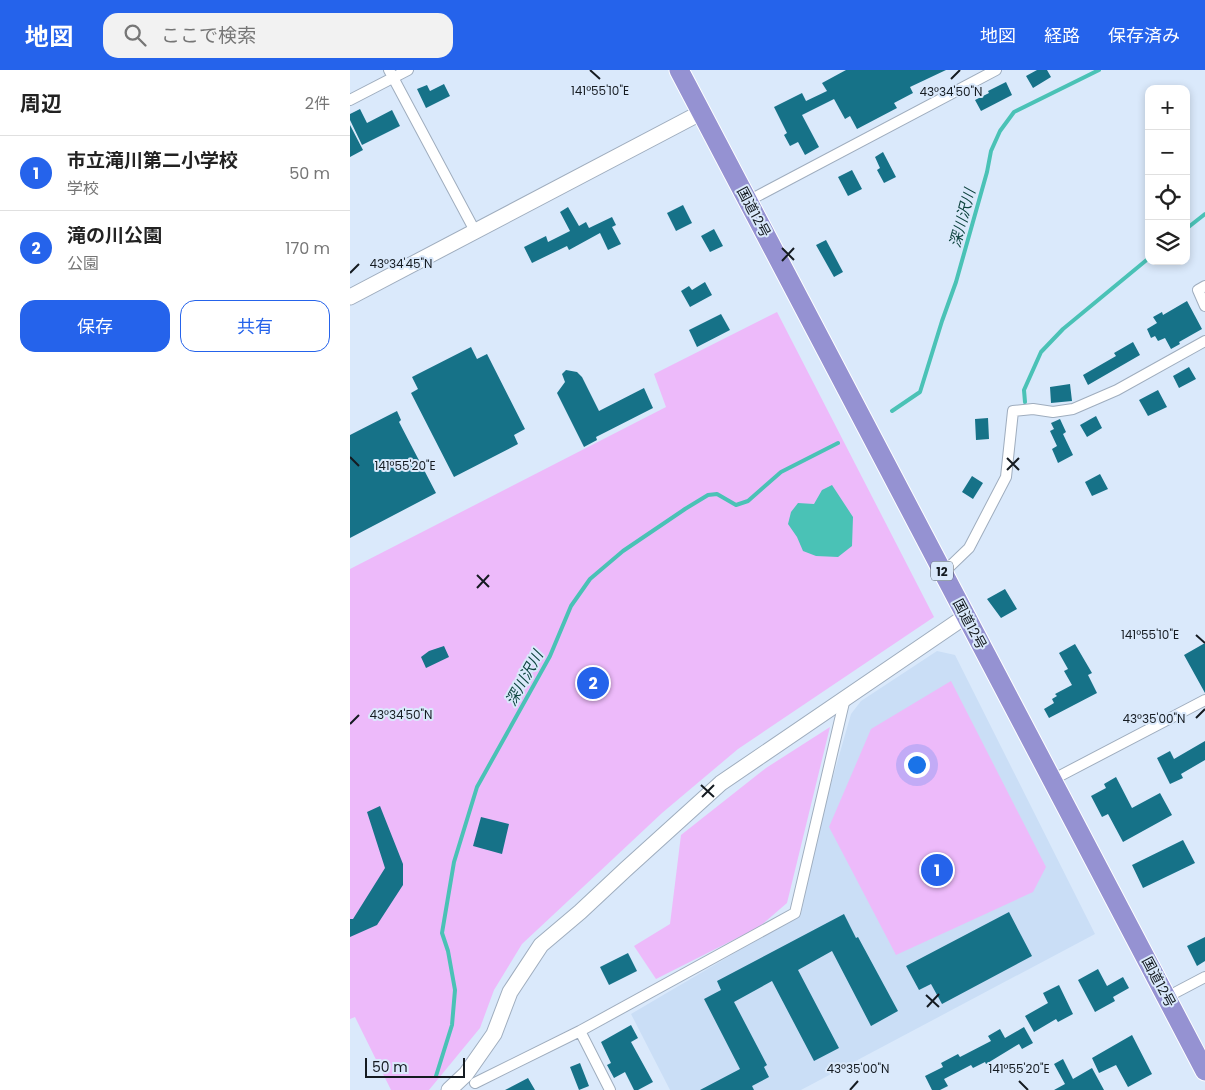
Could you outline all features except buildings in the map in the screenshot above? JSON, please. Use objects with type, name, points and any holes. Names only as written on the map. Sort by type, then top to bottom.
[{"type":"highway","name":"国道12号","points":[[679,70],[1205,1071]]},
{"type":"street","points":[[350,100],[391,74],[408,70]]},
{"type":"street","points":[[748,201],[996,70]]},
{"type":"street","points":[[391,74],[475,231]]},
{"type":"street","points":[[350,297],[702,112]]},
{"type":"street","points":[[1205,286],[1198,290],[1205,306]]},
{"type":"street","points":[[943,573],[969,548],[1006,477],[1013,411],[1033,409],[1054,412],[1073,409],[1117,390],[1205,341]]},
{"type":"street","points":[[474,1082],[510,992],[542,945],[721,783],[966,616]]},
{"type":"street","points":[[449,1090],[474,1082],[580,1031],[795,913],[845,698]]},
{"type":"street","points":[[1052,780],[1205,700]]},
{"type":"street","points":[[1167,997],[1205,977]]},
{"type":"street","points":[[580,1031],[610,1090]]},
{"type":"shaded area","points":[[777,312],[934,617],[738,749],[662,813],[522,944],[494,990],[480,1028],[429,1090],[391,1090],[355,1017],[350,1019],[350,569],[666,407],[654,374]]},
{"type":"shaded area","points":[[832,485],[853,517],[852,546],[838,557],[816,556],[803,551],[797,537],[788,524],[791,512],[798,503],[814,504],[822,490]]},
{"type":"shaded area","points":[[937,651],[955,655],[1095,934],[801,1090],[670,1090],[631,1014],[801,914],[819,826],[851,714],[861,701]]},
{"type":"shaded area","points":[[951,681],[1046,867],[1033,892],[896,955],[829,827],[871,729]]},
{"type":"shaded area","points":[[830,727],[787,903],[759,927],[656,979],[634,946],[670,924],[681,835],[766,768]]},
{"type":"waterway","name":"深川沢川","points":[[892,411],[920,392],[956,282],[987,172],[991,151],[1000,131],[1014,112],[1099,70]]},
{"type":"waterway","points":[[1190,226],[1205,214]]},
{"type":"waterway","points":[[1025,402],[1024,390],[1041,352],[1063,329],[1145,261]]},
{"type":"waterway","name":"深川沢川","points":[[436,1076],[452,1025],[455,990],[448,951],[442,933],[454,862],[477,787],[550,656],[571,606],[590,579],[623,551],[685,509],[708,495],[717,494],[736,505],[748,501],[781,472],[838,443]]},
{"type":"place","name":"滝の川公園","points":[[593,683]]},
{"type":"place","name":"市立滝川第二小学校","points":[[937,870]]}]
